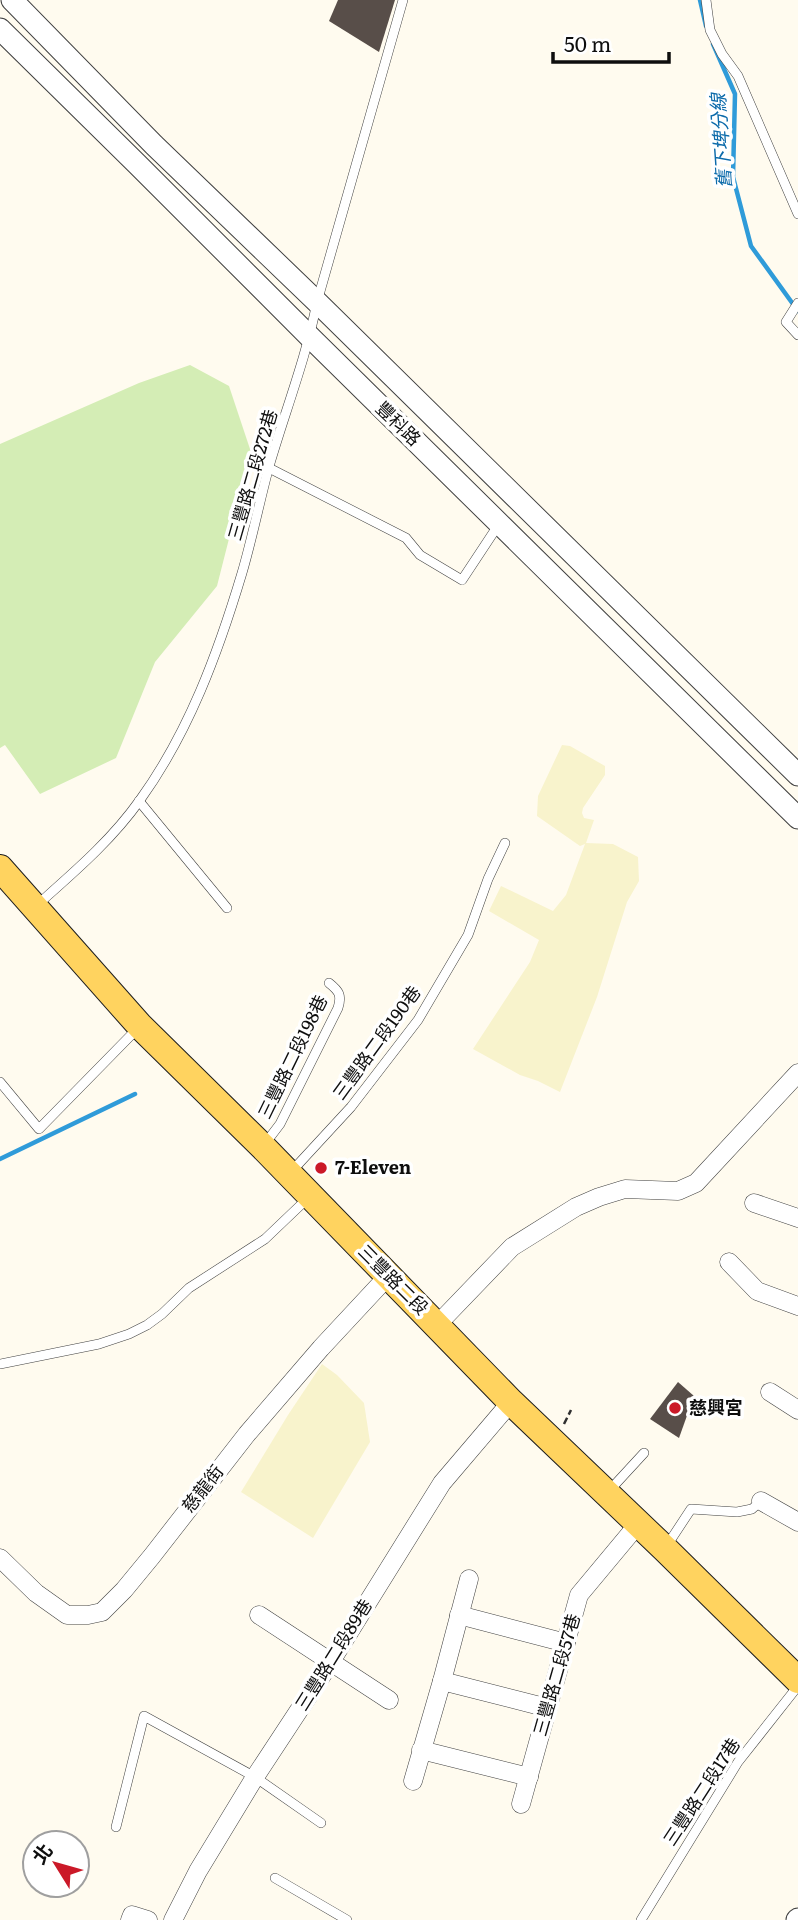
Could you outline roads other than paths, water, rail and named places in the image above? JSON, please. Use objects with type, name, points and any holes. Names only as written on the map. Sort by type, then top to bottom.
[{"type":"main road","name":"三豐路二段","points":[[0,869],[140,1026],[263,1147],[511,1402],[666,1549],[798,1680]]},
{"type":"street","name":"豐科路","points":[[12,0],[154,145],[798,775]]},
{"type":"street","name":"豐科路","points":[[0,29],[798,818]]},
{"type":"street","points":[[437,1325],[512,1247],[576,1207],[625,1189],[678,1191],[696,1183],[798,1073]]},
{"type":"street","points":[[754,1203],[798,1218]]},
{"type":"street","points":[[729,1262],[757,1291],[798,1306]]},
{"type":"street","name":"慈龍街","points":[[0,1558],[36,1592],[67,1615],[102,1612],[152,1556],[247,1434],[388,1276]]},
{"type":"street","points":[[770,1392],[798,1410]]},
{"type":"street","name":"三豐路二段89巷","points":[[173,1920],[198,1871],[255,1777],[330,1663],[442,1483],[511,1402]]},
{"type":"street","points":[[761,1501],[798,1522]]},
{"type":"street","name":"三豐路二段57巷","points":[[521,1804],[579,1595],[639,1523]]},
{"type":"street","points":[[413,1781],[469,1579]]},
{"type":"street","points":[[259,1615],[389,1700]]},
{"type":"street","points":[[459,1615],[566,1643]]},
{"type":"street","points":[[442,1681],[548,1708]]},
{"type":"street","points":[[421,1750],[529,1777]]},
{"type":"street","points":[[130,1920],[132,1915],[148,1920]]},
{"type":"lane","name":"三豐路二段272巷","points":[[34,907],[99,849],[139,801],[189,718],[213,659],[242,573],[269,468],[310,338],[317,302],[403,0]]},
{"type":"lane","points":[[706,0],[710,30],[722,54],[738,76],[798,214]]},
{"type":"lane","points":[[798,303],[786,322],[798,335]]},
{"type":"lane","points":[[269,468],[406,538],[420,555],[461,580],[499,524]]},
{"type":"lane","points":[[139,801],[227,908]]},
{"type":"lane","name":"三豐路二段190巷","points":[[289,1174],[351,1107],[418,1020],[468,935],[488,879],[505,843]]},
{"type":"lane","name":"三豐路二段198巷","points":[[263,1147],[280,1124],[338,1008],[341,997],[329,983]]},
{"type":"lane","points":[[0,1082],[39,1129],[140,1026]]},
{"type":"lane","points":[[0,1364],[99,1344],[147,1325],[189,1288],[265,1239],[310,1196]]},
{"type":"lane","points":[[608,1493],[644,1453]]},
{"type":"lane","points":[[666,1549],[691,1509],[737,1511],[752,1509],[761,1501]]},
{"type":"lane","name":"三豐路二段17巷","points":[[641,1920],[738,1762],[798,1686]]},
{"type":"lane","points":[[116,1827],[144,1716],[255,1777],[321,1823]]},
{"type":"lane","points":[[275,1878],[347,1920]]},
{"type":"waterway","name":"舊下埤分線","points":[[700,0],[706,26]]},
{"type":"waterway","name":"舊下埤分線","points":[[713,44],[735,94],[733,177],[751,246],[798,311]]},
{"type":"waterway","points":[[0,1159],[135,1094]]},
{"type":"place","name":"7-Eleven","points":[[321,1168]]},
{"type":"place","name":"慈興宮","points":[[675,1408]]}]
